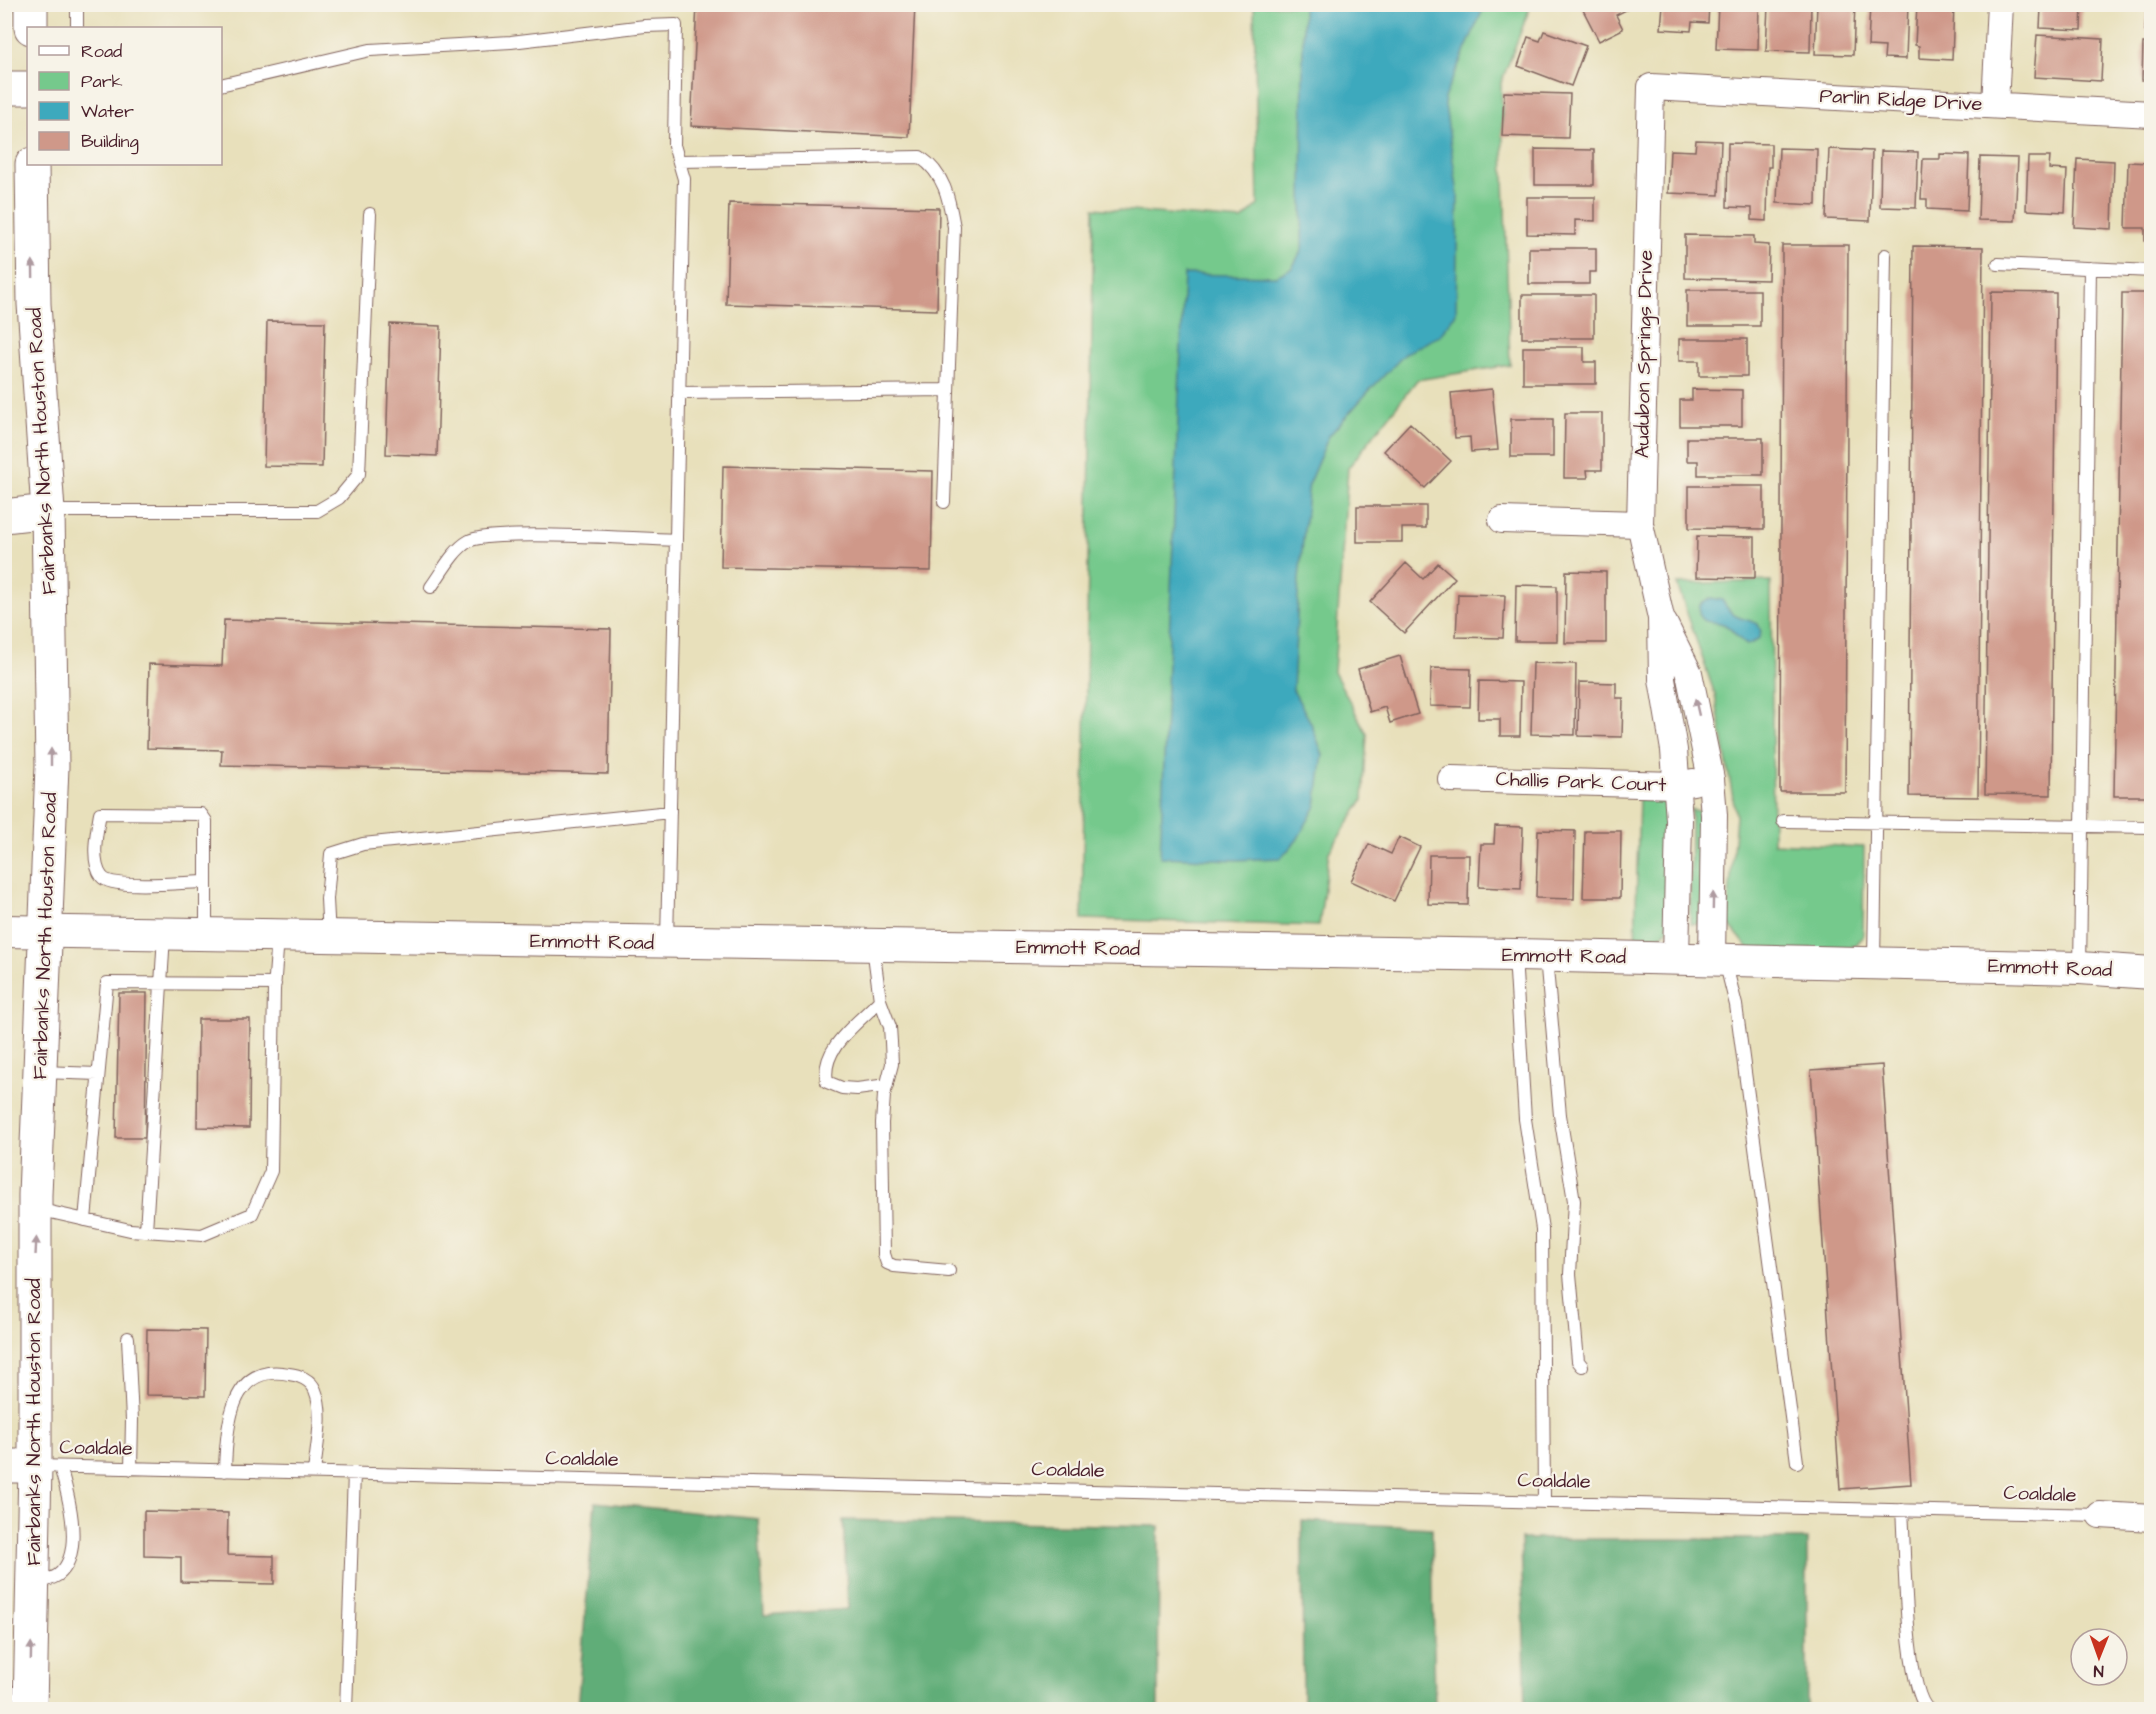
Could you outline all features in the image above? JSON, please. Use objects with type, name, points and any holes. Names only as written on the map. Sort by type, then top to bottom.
[{"type":"main road","points":[[31,4],[31,27]]},
{"type":"main road","points":[[4,88],[27,88]]},
{"type":"main road","name":"Fairbanks North Houston Road","points":[[30,1710],[39,1072],[52,766],[48,511],[34,304],[32,165]]},
{"type":"main road","points":[[4,516],[48,511]]},
{"type":"street","points":[[1995,105],[2000,4]]},
{"type":"street","name":"Parlin Ridge Drive","points":[[1651,87],[2151,114]]},
{"type":"street","name":"Audubon Springs Drive","points":[[1651,87],[1640,524],[1661,618],[1662,679],[1674,750],[1679,819],[1676,959]]},
{"type":"street","points":[[1502,520],[1640,524]]},
{"type":"street","name":"Audubon Springs Drive","points":[[1661,618],[1689,673],[1711,779],[1718,959]]},
{"type":"street","name":"Challis Park Court","points":[[1451,778],[1676,785],[1711,779]]},
{"type":"street","name":"Emmott Road","points":[[4,931],[329,938],[1515,955],[2080,968],[2151,973]]},
{"type":"street","points":[[2100,1515],[2151,1518]]},
{"type":"lane","points":[[77,4],[77,27]]},
{"type":"lane","points":[[222,85],[370,50],[511,42],[645,26],[676,25],[674,145],[684,179],[667,943]]},
{"type":"lane","points":[[679,161],[920,157],[939,174],[948,196],[954,227],[944,502]]},
{"type":"lane","points":[[48,511],[317,511],[339,498],[359,474],[370,214]]},
{"type":"lane","points":[[1874,963],[1884,255]]},
{"type":"lane","points":[[1998,264],[2151,271]]},
{"type":"lane","points":[[2080,968],[2090,268]]},
{"type":"lane","points":[[679,393],[948,390]]},
{"type":"lane","points":[[431,587],[457,552],[470,540],[505,536],[676,540]]},
{"type":"lane","points":[[329,938],[327,899],[331,854],[363,844],[670,812]]},
{"type":"lane","points":[[206,882],[107,882],[100,875],[96,863],[100,813],[201,814],[206,821],[206,882],[206,936]]},
{"type":"lane","points":[[1783,821],[2151,827]]},
{"type":"lane","points":[[147,1231],[164,935]]},
{"type":"lane","points":[[36,1208],[85,1220],[147,1231],[202,1235],[252,1214],[271,1172],[278,937]]},
{"type":"lane","points":[[873,945],[880,1000],[890,1027],[892,1064],[886,1085],[882,1123],[884,1254],[887,1263],[894,1266],[949,1271]]},
{"type":"lane","points":[[1515,955],[1525,1119],[1542,1229],[1544,1500]]},
{"type":"lane","points":[[1546,956],[1560,1115],[1574,1201],[1570,1274],[1578,1361],[1582,1366]]},
{"type":"lane","points":[[1718,959],[1736,1005],[1797,1462]]},
{"type":"lane","points":[[85,1220],[107,982],[275,984]]},
{"type":"lane","points":[[880,1000],[835,1047],[824,1069],[826,1082],[842,1088],[886,1085]]},
{"type":"lane","points":[[39,1072],[98,1074]]},
{"type":"lane","points":[[128,1338],[132,1420],[131,1469]]},
{"type":"lane","points":[[225,1471],[226,1432],[242,1388],[259,1374],[278,1371],[300,1376],[315,1388],[319,1412],[314,1473]]},
{"type":"lane","name":"Coaldale","points":[[33,1467],[1544,1500],[2100,1515]]},
{"type":"lane","points":[[346,1710],[354,1473]]},
{"type":"lane","points":[[1902,1510],[1912,1666],[1920,1698],[1929,1710]]},
{"type":"green space","points":[[1254,5],[1531,5],[1501,83],[1510,365],[1417,380],[1348,468],[1334,672],[1367,734],[1363,800],[1329,852],[1319,926],[1082,919],[1094,208],[1242,220],[1258,205]]},
{"type":"green space","points":[[1771,581],[1773,843],[1864,847],[1863,937],[1840,962],[1751,951],[1727,922],[1736,816],[1715,695],[1677,584]]},
{"type":"green space","points":[[1654,794],[1671,811],[1668,929],[1645,951],[1635,947],[1639,796]]},
{"type":"green space","points":[[1691,809],[1704,813],[1702,924],[1690,924]]},
{"type":"green space","points":[[595,1502],[758,1519],[764,1615],[848,1609],[843,1520],[1159,1526],[1158,1709],[577,1709]]},
{"type":"green space","points":[[1302,1521],[1432,1528],[1435,1709],[1303,1709]]},
{"type":"green space","points":[[1521,1539],[1807,1539],[1807,1709],[1526,1709]]},
{"type":"water","points":[[1303,5],[1485,5],[1444,98],[1458,195],[1456,313],[1441,335],[1406,353],[1329,436],[1309,483],[1299,579],[1293,690],[1311,723],[1323,755],[1316,806],[1297,840],[1281,858],[1236,860],[1160,857],[1184,274],[1276,276],[1292,268],[1302,249]]},
{"type":"water","points":[[1711,598],[1722,600],[1734,615],[1758,624],[1761,632],[1758,640],[1747,645],[1725,625],[1703,620],[1699,612],[1700,605]]},
{"type":"building","points":[[697,4],[915,4],[909,137],[691,126]]},
{"type":"building","points":[[1580,4],[1628,4],[1630,8],[1616,15],[1623,29],[1599,41]]},
{"type":"building","points":[[1663,4],[1709,4],[1708,23],[1692,22],[1691,31],[1661,29]]},
{"type":"building","points":[[1718,4],[1759,4],[1758,50],[1716,49]]},
{"type":"building","points":[[1817,4],[1855,4],[1853,55],[1815,54]]},
{"type":"building","points":[[1870,4],[1908,4],[1906,59],[1884,58],[1885,47],[1868,46]]},
{"type":"building","points":[[1917,4],[1954,4],[1952,60],[1919,58],[1919,46],[1915,45]]},
{"type":"building","points":[[2034,4],[2082,4],[2081,30],[2040,28],[2041,8],[2034,7]]},
{"type":"building","points":[[2147,4],[2152,4],[2152,31],[2145,30]]},
{"type":"building","points":[[1768,5],[1811,5],[1810,52],[1766,51]]},
{"type":"building","points":[[1544,31],[1586,46],[1571,86],[1518,66],[1528,37],[1540,41]]},
{"type":"building","points":[[2037,35],[2103,39],[2101,81],[2034,77]]},
{"type":"building","points":[[2143,43],[2152,43],[2152,80],[2142,80]]},
{"type":"building","points":[[1504,92],[1570,94],[1568,138],[1502,136]]},
{"type":"building","points":[[1696,140],[1721,141],[1719,195],[1668,193],[1670,150],[1695,151]]},
{"type":"building","points":[[1728,143],[1771,144],[1771,167],[1768,167],[1767,221],[1752,220],[1752,208],[1727,207]]},
{"type":"building","points":[[1779,148],[1817,149],[1816,205],[1777,203]]},
{"type":"building","points":[[1535,149],[1594,150],[1594,185],[1535,185]]},
{"type":"building","points":[[1829,149],[1872,151],[1870,221],[1826,219]]},
{"type":"building","points":[[1881,151],[1918,152],[1916,208],[1880,207]]},
{"type":"building","points":[[1940,154],[1969,155],[1967,211],[1927,209],[1927,199],[1921,199],[1923,159],[1940,159]]},
{"type":"building","points":[[1980,157],[2018,158],[2015,221],[1978,220]]},
{"type":"building","points":[[2028,157],[2050,157],[2049,169],[2067,170],[2065,212],[2026,210]]},
{"type":"building","points":[[2077,159],[2114,161],[2112,229],[2074,227]]},
{"type":"building","points":[[2128,162],[2151,163],[2152,241],[2145,241],[2145,228],[2126,228]]},
{"type":"building","points":[[1527,197],[1595,197],[1595,221],[1575,220],[1575,235],[1527,234]]},
{"type":"building","points":[[729,203],[939,208],[937,310],[726,304]]},
{"type":"building","points":[[1685,235],[1754,236],[1754,244],[1769,245],[1768,280],[1685,278]]},
{"type":"building","points":[[1782,245],[1848,245],[1845,792],[1780,792]]},
{"type":"building","points":[[1913,246],[1983,247],[1978,797],[1909,796]]},
{"type":"building","points":[[1529,248],[1596,248],[1596,272],[1589,272],[1589,284],[1529,284]]},
{"type":"building","points":[[1687,290],[1760,290],[1760,326],[1687,326]]},
{"type":"building","points":[[1991,292],[2056,293],[2051,795],[1985,794]]},
{"type":"building","points":[[2122,293],[2152,293],[2152,796],[2114,796]]},
{"type":"building","points":[[1522,295],[1594,295],[1594,338],[1522,338]]},
{"type":"building","points":[[267,321],[325,322],[322,467],[264,466]]},
{"type":"building","points":[[390,324],[441,326],[437,456],[386,454]]},
{"type":"building","points":[[1679,339],[1747,339],[1747,376],[1699,376],[1699,361],[1679,361]]},
{"type":"building","points":[[1523,347],[1584,347],[1584,362],[1596,362],[1596,384],[1523,384]]},
{"type":"building","points":[[1492,389],[1498,450],[1471,452],[1470,437],[1455,438],[1451,393]]},
{"type":"building","points":[[1692,389],[1742,390],[1742,426],[1680,426],[1680,400],[1692,400]]},
{"type":"building","points":[[1565,413],[1602,413],[1602,470],[1587,470],[1588,478],[1564,478]]},
{"type":"building","points":[[1511,419],[1553,419],[1553,457],[1511,457]]},
{"type":"building","points":[[1410,423],[1451,461],[1425,488],[1384,451]]},
{"type":"building","points":[[1687,438],[1763,438],[1763,475],[1698,475],[1698,461],[1687,461]]},
{"type":"building","points":[[723,466],[933,471],[931,571],[721,567]]},
{"type":"building","points":[[1689,486],[1764,486],[1764,529],[1689,528]]},
{"type":"building","points":[[1357,506],[1426,506],[1426,528],[1402,528],[1402,542],[1357,542]]},
{"type":"building","points":[[1697,536],[1755,537],[1755,578],[1696,577]]},
{"type":"building","points":[[1406,563],[1423,579],[1438,563],[1455,578],[1404,633],[1370,602]]},
{"type":"building","points":[[1566,571],[1606,572],[1606,643],[1565,643]]},
{"type":"building","points":[[1516,585],[1557,586],[1557,641],[1515,641]]},
{"type":"building","points":[[1458,594],[1505,595],[1503,638],[1456,637]]},
{"type":"building","points":[[224,620],[611,629],[608,774],[221,765],[222,750],[147,748],[149,664],[222,666]]},
{"type":"building","points":[[1400,656],[1418,714],[1390,723],[1385,707],[1370,712],[1358,669]]},
{"type":"building","points":[[1533,663],[1576,664],[1575,735],[1531,734]]},
{"type":"building","points":[[1431,668],[1471,669],[1470,707],[1430,706]]},
{"type":"building","points":[[1479,681],[1521,682],[1520,736],[1500,736],[1500,719],[1478,719]]},
{"type":"building","points":[[1579,682],[1616,683],[1616,698],[1623,698],[1622,737],[1578,736]]},
{"type":"building","points":[[1495,826],[1523,827],[1521,889],[1479,887],[1481,844],[1494,844]]},
{"type":"building","points":[[1538,830],[1575,831],[1574,899],[1536,898]]},
{"type":"building","points":[[1585,831],[1621,831],[1620,898],[1583,898]]},
{"type":"building","points":[[1399,837],[1420,847],[1394,901],[1351,881],[1369,844],[1391,854]]},
{"type":"building","points":[[1429,855],[1469,855],[1468,905],[1428,904]]},
{"type":"building","points":[[119,993],[147,993],[145,1138],[116,1138]]},
{"type":"building","points":[[198,1019],[250,1019],[249,1128],[197,1127]]},
{"type":"building","points":[[1882,1065],[1911,1484],[1840,1489],[1811,1070]]},
{"type":"building","points":[[147,1329],[206,1330],[205,1396],[146,1395]]},
{"type":"building","points":[[144,1511],[228,1513],[227,1555],[274,1556],[274,1584],[181,1582],[181,1557],[144,1556]]}]
